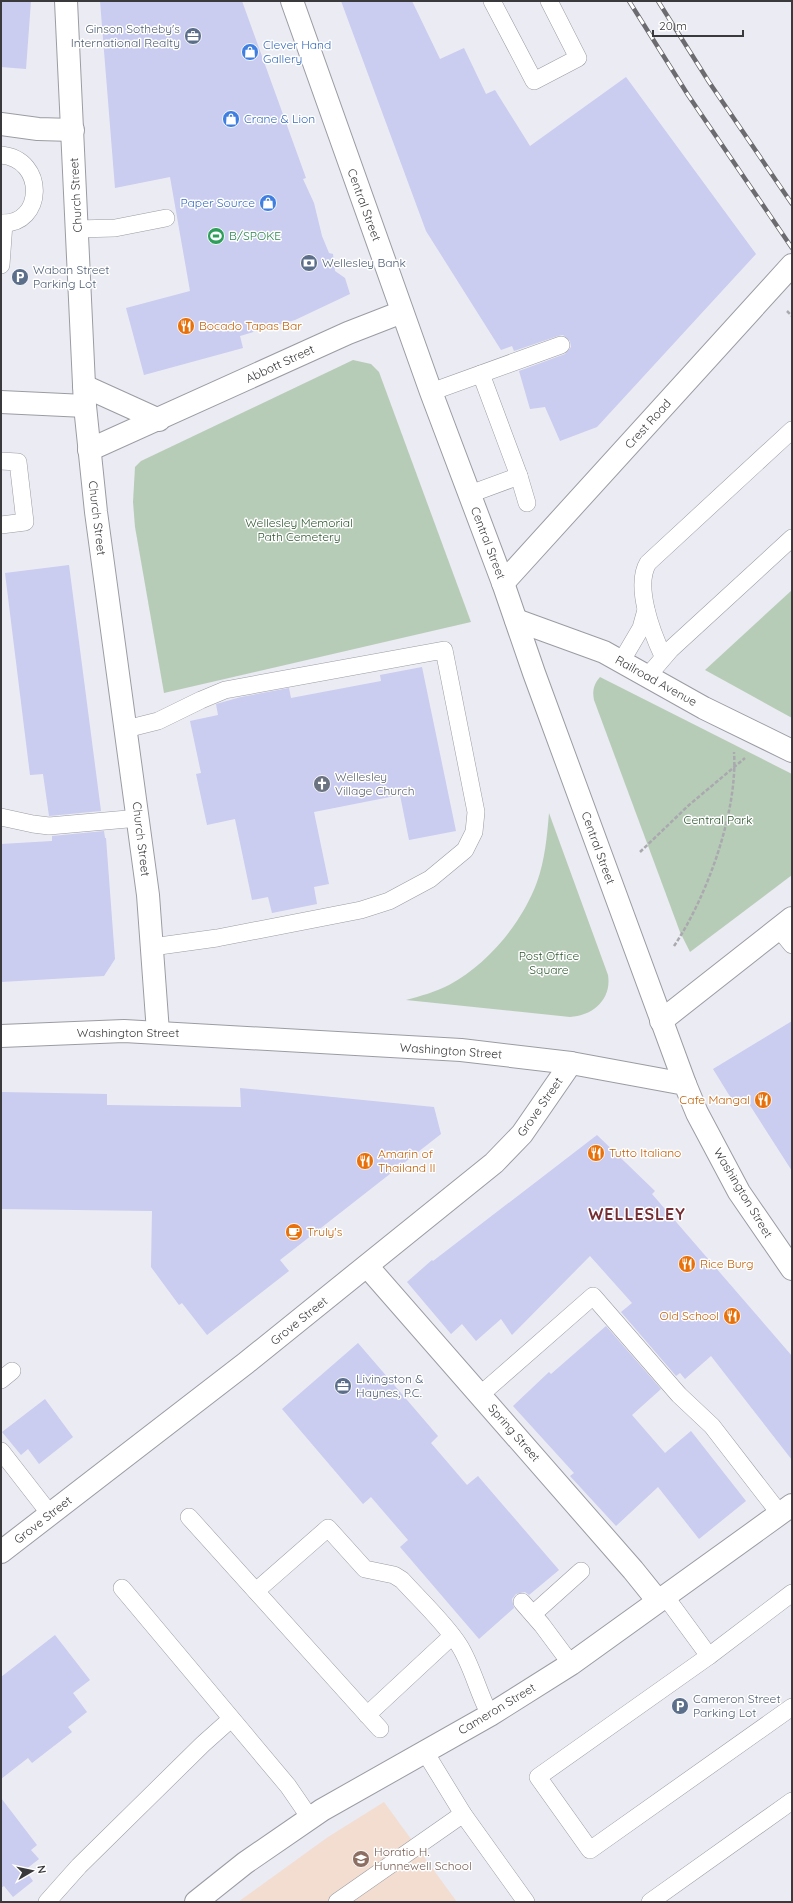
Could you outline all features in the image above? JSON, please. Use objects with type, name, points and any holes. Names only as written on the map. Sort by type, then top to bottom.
[{"type":"street","name":"Church Street","points":[[66,1],[85,396],[89,450],[96,512],[139,818],[148,895],[158,1032]]},
{"type":"street","name":"Central Street","points":[[292,1],[431,392],[503,583],[685,1084]]},
{"type":"street","points":[[1,124],[38,129],[73,130]]},
{"type":"street","name":"Crest Road","points":[[503,583],[792,264]]},
{"type":"street","name":"Abbott Street","points":[[89,450],[159,420],[348,333],[402,312]]},
{"type":"street","points":[[1,402],[85,396],[159,420]]},
{"type":"street","name":"Railroad Avenue","points":[[516,620],[590,646],[730,721],[792,751]]},
{"type":"street","points":[[661,1021],[785,924]]},
{"type":"street","name":"Washington Street","points":[[1,1036],[124,1031],[158,1032],[461,1050],[570,1063],[685,1084],[700,1120],[739,1192],[792,1269]]},
{"type":"street","name":"Grove Street","points":[[1,1552],[240,1367],[506,1153],[522,1134],[570,1063]]},
{"type":"street","name":"Spring Street","points":[[367,1266],[662,1599]]},
{"type":"street","name":"Cameron Street","points":[[202,1900],[245,1863],[310,1818],[490,1715],[571,1664],[786,1509]]},
{"type":"lane","points":[[492,1],[534,81],[578,58],[548,1]]},
{"type":"lane","points":[[1,156],[9,156],[20,161],[28,169],[34,179],[35,191],[33,202],[27,212],[19,220],[3,223],[1,266]]},
{"type":"lane","points":[[78,229],[115,228],[166,218]]},
{"type":"lane","points":[[431,392],[561,345]]},
{"type":"lane","points":[[481,374],[519,476],[527,503]]},
{"type":"lane","points":[[663,656],[654,637],[646,609],[643,578],[644,570],[648,563],[792,430]]},
{"type":"lane","points":[[1,461],[18,462],[25,522],[1,524]]},
{"type":"lane","points":[[470,494],[519,476]]},
{"type":"lane","points":[[647,677],[663,656],[792,538]]},
{"type":"lane","points":[[621,662],[641,628],[646,609]]},
{"type":"lane","points":[[126,729],[158,721],[225,690],[444,650],[476,812],[474,832],[465,850],[430,878],[389,901],[362,910],[217,938],[152,947]]},
{"type":"lane","points":[[1,817],[49,826],[139,818]]},
{"type":"lane","points":[[785,924],[792,946]]},
{"type":"lane","points":[[480,1394],[593,1296],[679,1395],[712,1426],[786,1509]]},
{"type":"lane","points":[[1,1451],[50,1514]]},
{"type":"lane","points":[[189,1518],[380,1729]]},
{"type":"lane","points":[[256,1591],[328,1528],[365,1569],[394,1575],[402,1580],[452,1636],[464,1656],[480,1696],[490,1715]]},
{"type":"lane","points":[[534,1614],[582,1571]]},
{"type":"lane","points":[[122,1588],[288,1786],[310,1818]]},
{"type":"lane","points":[[792,1593],[709,1656],[538,1777],[590,1850],[792,1707]]},
{"type":"lane","points":[[662,1599],[709,1656]]},
{"type":"lane","points":[[522,1602],[534,1614],[571,1664]]},
{"type":"lane","points":[[367,1715],[452,1636]]},
{"type":"lane","points":[[47,1902],[79,1866],[203,1744],[231,1719]]},
{"type":"lane","points":[[425,1752],[463,1814],[526,1902]]},
{"type":"lane","points":[[650,1902],[792,1801]]},
{"type":"lane","points":[[337,1902],[463,1814]]},
{"type":"path","points":[[674,946],[686,929],[712,865],[731,802],[735,766],[733,746]]},
{"type":"path","points":[[640,852],[689,805],[750,754]]},
{"type":"shaded area","name":"Horatio H. Hunnewell School","points":[[384,1802],[457,1902],[238,1902],[328,1837]]},
{"type":"green space","name":"Wellesley Memorial Path Cemetery","points":[[353,360],[371,364],[379,372],[471,622],[164,693],[135,527],[133,502],[135,467],[141,461]]},
{"type":"green space","points":[[792,590],[792,718],[705,670]]},
{"type":"green space","name":"Central Park","points":[[600,677],[792,774],[792,875],[690,952],[680,932],[594,700],[594,687]]},
{"type":"green space","name":"Post Office Square","points":[[549,813],[608,975],[607,992],[604,999],[593,1010],[578,1016],[570,1017],[406,1000],[438,990],[463,976],[490,954],[513,927],[531,897],[540,874]]},
{"type":"building","points":[[1,1],[31,1],[26,69],[1,67]]},
{"type":"building","points":[[100,1],[242,1],[306,178],[303,179],[314,203],[322,236],[329,253],[333,254],[335,271],[345,278],[350,294],[295,320],[240,336],[243,348],[144,375],[126,308],[190,291],[170,177],[115,188]]},
{"type":"building","points":[[341,1],[412,1],[440,59],[464,48],[486,94],[495,90],[530,146],[626,77],[756,254],[597,427],[560,441],[545,407],[530,409],[519,371],[565,354],[571,347],[570,341],[563,335],[514,351],[512,346],[501,350],[426,231]]},
{"type":"building","points":[[69,565],[101,811],[49,816],[43,774],[30,775],[5,573]]},
{"type":"building","name":"Wellesley Village Church","points":[[422,667],[456,831],[409,840],[400,795],[314,812],[329,884],[314,887],[317,904],[272,913],[268,897],[252,900],[235,819],[207,825],[196,774],[201,773],[190,721],[218,715],[216,704],[241,697],[289,688],[291,698],[381,681],[380,675]]},
{"type":"building","points":[[104,831],[106,838],[115,959],[104,976],[1,982],[1,844],[52,841],[52,836]]},
{"type":"building","points":[[792,1021],[792,1171],[744,1096],[734,1103],[713,1069]]},
{"type":"building","points":[[240,1088],[434,1107],[441,1134],[280,1260],[289,1271],[207,1335],[182,1303],[179,1305],[151,1267],[152,1211],[1,1209],[1,1092],[107,1094],[107,1105],[241,1107]]},
{"type":"building","points":[[597,1135],[655,1191],[652,1194],[792,1356],[792,1460],[711,1356],[685,1379],[680,1373],[676,1376],[621,1312],[632,1303],[590,1256],[512,1335],[501,1319],[476,1341],[462,1324],[451,1334],[407,1282],[432,1260],[433,1261]]},
{"type":"building","points":[[606,1326],[661,1389],[632,1415],[665,1453],[691,1431],[746,1501],[699,1539],[658,1487],[616,1526],[570,1476],[574,1473],[513,1406],[549,1372],[551,1374]]},
{"type":"building","points":[[358,1343],[438,1436],[431,1443],[467,1485],[478,1476],[559,1570],[529,1595],[525,1592],[516,1594],[512,1599],[514,1608],[479,1639],[400,1547],[408,1540],[371,1497],[363,1504],[282,1409]]},
{"type":"building","points":[[45,1399],[73,1437],[39,1464],[28,1449],[21,1455],[2,1432]]},
{"type":"building","points":[[55,1635],[90,1680],[73,1693],[87,1712],[68,1727],[72,1732],[32,1763],[28,1758],[1,1779],[1,1677]]},
{"type":"building","points":[[1,1798],[37,1845],[31,1850],[39,1859],[25,1870],[33,1881],[13,1897],[4,1886],[1,1888]]},
{"type":"railway","points":[[629,1],[688,95],[792,248]]},
{"type":"railway","points":[[658,1],[709,82],[792,204]]},
{"type":"place","name":"Ginson Sotheby's International Realty","points":[[193,36]]},
{"type":"place","name":"Clever Hand Gallery","points":[[250,52]]},
{"type":"place","name":"Crane & Lion","points":[[231,119]]},
{"type":"place","name":"Paper Source","points":[[268,203]]},
{"type":"place","name":"B/SPOKE","points":[[216,236]]},
{"type":"place","name":"Wellesley Bank","points":[[309,263]]},
{"type":"place","name":"Waban Street Parking Lot","points":[[20,277]]},
{"type":"place","name":"Bocado Tapas Bar","points":[[186,326]]},
{"type":"place","name":"Wellesley Village Church","points":[[322,784]]},
{"type":"place","name":"Cafe Mangal","points":[[763,1100]]},
{"type":"place","name":"Tutto Italiano","points":[[596,1153]]},
{"type":"place","name":"Amarin of Thailand II","points":[[365,1161]]},
{"type":"place","name":"Truly's","points":[[294,1232]]},
{"type":"place","name":"Rice Burg","points":[[687,1264]]},
{"type":"place","name":"Old School","points":[[732,1316]]},
{"type":"place","name":"Livingston & Haynes, P.C.","points":[[343,1386]]},
{"type":"place","name":"Cameron Street Parking Lot","points":[[680,1706]]},
{"type":"place","name":"Horatio H. Hunnewell School","points":[[361,1859]]},
{"type":"district","name":"WELLESLEY","points":[[637,1214]]}]
